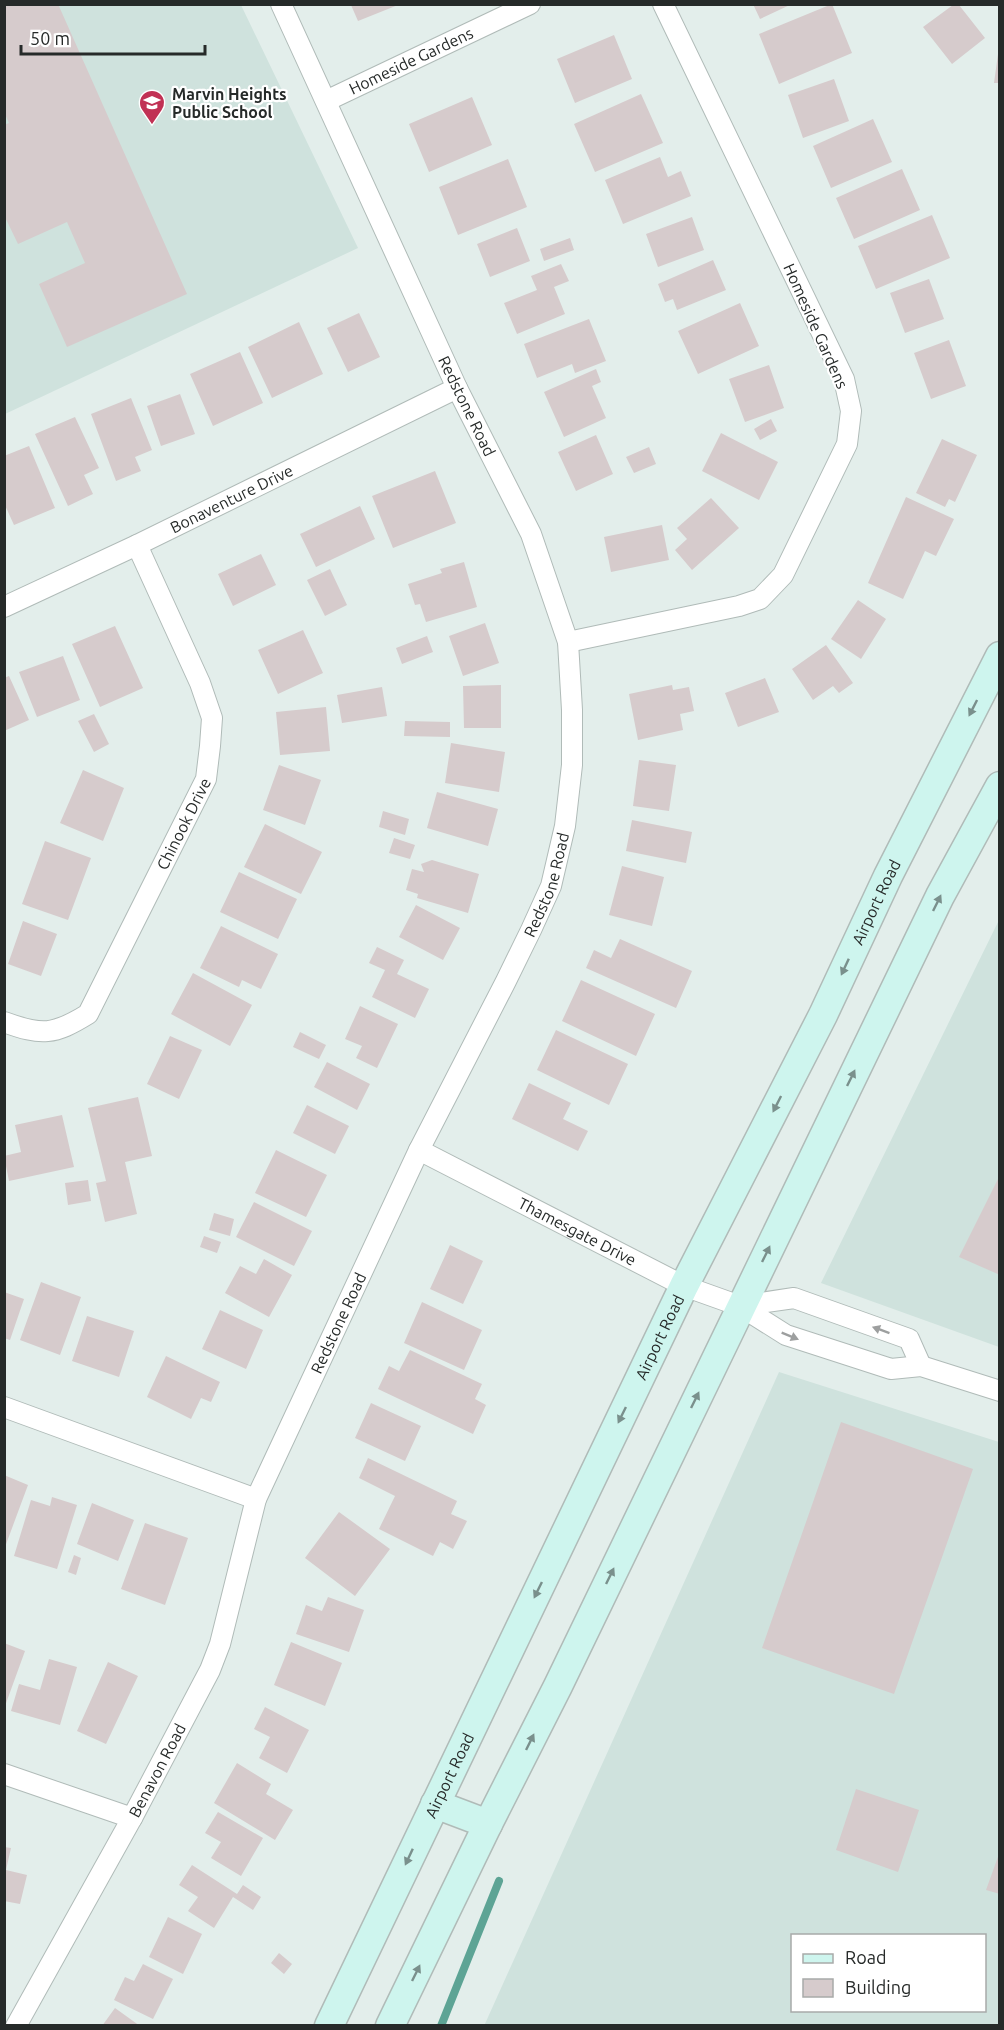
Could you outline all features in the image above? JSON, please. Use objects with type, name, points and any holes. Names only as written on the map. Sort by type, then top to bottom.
[{"type":"main road","name":"Airport Road","points":[[329,2025],[684,1286],[823,1015],[888,876],[999,656]]},
{"type":"main road","points":[[390,2025],[553,1696],[940,896],[999,786]]},
{"type":"main road","points":[[435,1804],[488,1824]]},
{"type":"street","name":"Redstone Road","points":[[256,1498],[418,1150],[506,981],[551,886],[565,826],[572,765],[568,642],[531,534],[457,388],[281,4]]},
{"type":"street","name":"Homeside Gardens","points":[[326,101],[530,4]]},
{"type":"street","name":"Homeside Gardens","points":[[568,642],[739,606],[760,599],[783,575],[847,444],[851,411],[844,379],[663,4]]},
{"type":"street","name":"Bonaventure Drive","points":[[4,607],[137,545],[457,388]]},
{"type":"street","name":"Chinook Drive","points":[[4,1022],[23,1029],[48,1032],[72,1024],[88,1014],[206,779],[212,718],[200,683],[137,545]]},
{"type":"street","name":"Thamesgate Drive","points":[[418,1150],[684,1286],[740,1306],[786,1335],[891,1369],[921,1366],[999,1391]]},
{"type":"street","name":"Thamesgate Drive","points":[[740,1306],[794,1298],[909,1339],[921,1366]]},
{"type":"street","points":[[4,1407],[256,1498]]},
{"type":"street","name":"Benavon Road","points":[[16,2025],[132,1818],[210,1671],[220,1644],[256,1498]]},
{"type":"street","points":[[4,1774],[132,1818]]},
{"type":"shaded area","name":"Marvin Heights Public School","points":[[4,5],[241,5],[358,248],[5,414]]},
{"type":"shaded area","points":[[999,920],[999,1347],[821,1283]]},
{"type":"shaded area","points":[[779,1372],[999,1442],[999,2025],[484,2026]]},
{"type":"building","points":[[4,4],[58,4],[187,294],[67,347],[39,284],[85,263],[67,222],[18,244],[4,215],[4,125],[9,123],[4,112]]},
{"type":"building","points":[[753,4],[792,4],[760,19]]},
{"type":"building","points":[[832,4],[852,53],[779,84],[759,34]]},
{"type":"building","points":[[351,5],[398,5],[358,21]]},
{"type":"building","points":[[953,5],[959,5],[985,38],[952,64],[923,27]]},
{"type":"building","points":[[614,35],[632,79],[575,103],[557,59]]},
{"type":"building","points":[[998,54],[1000,54],[1000,83],[994,83]]},
{"type":"building","points":[[834,79],[849,121],[803,138],[788,95]]},
{"type":"building","points":[[641,94],[663,143],[595,172],[574,124]]},
{"type":"building","points":[[472,97],[492,145],[429,172],[409,124]]},
{"type":"building","points":[[873,119],[892,162],[831,188],[813,146]]},
{"type":"building","points":[[660,157],[668,177],[681,171],[691,196],[623,224],[605,180]]},
{"type":"building","points":[[508,159],[527,207],[458,235],[439,187]]},
{"type":"building","points":[[902,169],[920,210],[854,239],[836,198]]},
{"type":"building","points":[[932,215],[950,258],[876,289],[858,246]]},
{"type":"building","points":[[692,217],[704,250],[658,267],[646,234]]},
{"type":"building","points":[[517,228],[530,261],[490,277],[477,244]]},
{"type":"building","points":[[570,238],[574,250],[544,261],[540,249]]},
{"type":"building","points":[[713,260],[726,290],[677,310],[673,299],[665,302],[658,284]]},
{"type":"building","points":[[561,264],[569,281],[554,287],[565,314],[517,334],[504,303],[537,290],[531,276]]},
{"type":"building","points":[[929,279],[944,319],[905,333],[890,293]]},
{"type":"building","points":[[740,303],[759,346],[698,374],[678,331]]},
{"type":"building","points":[[359,313],[380,357],[348,372],[327,328]]},
{"type":"building","points":[[589,319],[606,361],[575,373],[572,364],[537,378],[524,344]]},
{"type":"building","points":[[299,322],[323,374],[272,398],[248,347]]},
{"type":"building","points":[[949,340],[966,386],[931,399],[914,353]]},
{"type":"building","points":[[240,352],[263,403],[213,426],[190,374]]},
{"type":"building","points":[[769,365],[784,408],[745,422],[729,379]]},
{"type":"building","points":[[596,369],[601,382],[592,386],[606,418],[564,437],[544,392]]},
{"type":"building","points":[[180,394],[195,434],[161,446],[147,406]]},
{"type":"building","points":[[131,398],[152,450],[135,457],[141,471],[116,481],[91,414]]},
{"type":"building","points":[[75,417],[99,468],[84,475],[93,494],[68,506],[35,434]]},
{"type":"building","points":[[771,419],[777,431],[760,440],[754,429]]},
{"type":"building","points":[[721,433],[778,462],[759,500],[702,471]]},
{"type":"building","points":[[596,435],[613,474],[576,491],[558,452]]},
{"type":"building","points":[[942,439],[977,455],[955,502],[949,499],[945,507],[916,493]]},
{"type":"building","points":[[29,446],[55,508],[14,525],[4,503],[4,456]]},
{"type":"building","points":[[649,447],[656,464],[634,473],[626,457]]},
{"type":"building","points":[[435,471],[456,523],[393,548],[372,496]]},
{"type":"building","points":[[906,497],[954,519],[936,556],[925,551],[903,599],[868,583]]},
{"type":"building","points":[[711,498],[739,528],[692,570],[675,550],[687,539],[677,528]]},
{"type":"building","points":[[360,506],[375,539],[316,567],[300,534]]},
{"type":"building","points":[[662,525],[669,560],[611,572],[604,537]]},
{"type":"building","points":[[261,554],[276,585],[233,606],[218,574]]},
{"type":"building","points":[[464,562],[477,607],[426,622],[420,604],[415,605],[408,584],[442,573],[440,569]]},
{"type":"building","points":[[330,569],[347,605],[325,616],[307,580]]},
{"type":"building","points":[[858,600],[886,619],[861,659],[831,639]]},
{"type":"building","points":[[485,623],[499,663],[463,676],[449,636]]},
{"type":"building","points":[[115,626],[143,688],[100,707],[72,644]]},
{"type":"building","points":[[303,630],[323,673],[278,694],[258,650]]},
{"type":"building","points":[[427,636],[433,652],[402,664],[396,648]]},
{"type":"building","points":[[826,645],[853,683],[839,693],[833,686],[813,700],[792,669]]},
{"type":"building","points":[[63,656],[80,700],[37,717],[19,672]]},
{"type":"building","points":[[9,676],[29,720],[4,731],[4,678]]},
{"type":"building","points":[[765,678],[779,712],[738,727],[725,693]]},
{"type":"building","points":[[501,685],[501,728],[464,728],[463,686]]},
{"type":"building","points":[[672,685],[673,690],[689,687],[694,711],[680,714],[683,730],[638,740],[629,694]]},
{"type":"building","points":[[382,687],[387,716],[342,723],[337,695]]},
{"type":"building","points":[[326,707],[330,751],[280,755],[276,712]]},
{"type":"building","points":[[94,714],[109,744],[94,752],[78,721]]},
{"type":"building","points":[[405,721],[450,722],[450,737],[404,736]]},
{"type":"building","points":[[451,743],[505,752],[499,792],[445,783]]},
{"type":"building","points":[[639,760],[676,765],[669,811],[633,806]]},
{"type":"building","points":[[279,765],[321,780],[305,825],[263,810]]},
{"type":"building","points":[[83,770],[124,788],[103,841],[60,823]]},
{"type":"building","points":[[437,792],[498,809],[488,846],[427,828]]},
{"type":"building","points":[[383,811],[409,819],[405,835],[379,827]]},
{"type":"building","points":[[632,820],[692,832],[686,863],[626,851]]},
{"type":"building","points":[[265,824],[322,852],[301,894],[244,867]]},
{"type":"building","points":[[394,838],[415,845],[410,859],[389,853]]},
{"type":"building","points":[[45,841],[91,858],[68,920],[22,904]]},
{"type":"building","points":[[432,860],[479,874],[468,913],[417,898],[418,894],[406,890],[412,869],[424,872],[421,864]]},
{"type":"building","points":[[622,866],[664,877],[652,926],[609,915]]},
{"type":"building","points":[[239,872],[297,899],[278,939],[220,912]]},
{"type":"building","points":[[416,905],[460,928],[443,960],[399,937]]},
{"type":"building","points":[[23,921],[57,934],[41,976],[8,964]]},
{"type":"building","points":[[221,926],[278,954],[261,989],[242,980],[239,987],[200,968]]},
{"type":"building","points":[[620,939],[692,971],[676,1008],[586,968],[594,950],[611,958]]},
{"type":"building","points":[[377,947],[404,960],[397,974],[429,989],[415,1018],[372,997],[385,970],[369,963]]},
{"type":"building","points":[[193,973],[252,1005],[230,1046],[171,1014]]},
{"type":"building","points":[[581,980],[655,1014],[636,1056],[562,1021]]},
{"type":"building","points":[[360,1006],[398,1024],[377,1068],[356,1058],[362,1046],[345,1039]]},
{"type":"building","points":[[556,1030],[628,1064],[609,1105],[537,1070]]},
{"type":"building","points":[[300,1032],[326,1045],[319,1059],[293,1047]]},
{"type":"building","points":[[170,1036],[202,1050],[179,1099],[147,1084]]},
{"type":"building","points":[[327,1062],[370,1084],[357,1110],[314,1087]]},
{"type":"building","points":[[529,1083],[571,1103],[563,1119],[588,1131],[578,1151],[512,1119]]},
{"type":"building","points":[[138,1097],[152,1156],[125,1162],[137,1214],[105,1222],[96,1183],[106,1181],[88,1108]]},
{"type":"building","points":[[307,1105],[349,1126],[335,1154],[293,1133]]},
{"type":"building","points":[[62,1115],[74,1167],[9,1181],[4,1156],[21,1152],[15,1125]]},
{"type":"building","points":[[276,1150],[327,1175],[306,1217],[255,1193]]},
{"type":"building","points":[[1000,1175],[1000,1275],[959,1257]]},
{"type":"building","points":[[88,1180],[91,1201],[68,1205],[65,1183]]},
{"type":"building","points":[[254,1202],[312,1231],[294,1266],[236,1237]]},
{"type":"building","points":[[214,1213],[234,1219],[230,1236],[209,1230]]},
{"type":"building","points":[[204,1236],[221,1242],[217,1253],[200,1247]]},
{"type":"building","points":[[450,1245],[483,1261],[463,1304],[430,1289]]},
{"type":"building","points":[[264,1259],[292,1275],[269,1317],[225,1293],[240,1266],[256,1274]]},
{"type":"building","points":[[41,1282],[81,1297],[60,1355],[20,1340]]},
{"type":"building","points":[[4,1292],[24,1299],[10,1340],[4,1338]]},
{"type":"building","points":[[422,1302],[482,1330],[464,1370],[404,1343]]},
{"type":"building","points":[[220,1310],[263,1330],[246,1369],[202,1349]]},
{"type":"building","points":[[87,1316],[134,1331],[119,1377],[72,1361]]},
{"type":"building","points":[[410,1350],[482,1384],[475,1399],[486,1405],[473,1434],[378,1389],[389,1366],[399,1371]]},
{"type":"building","points":[[166,1356],[220,1382],[211,1402],[201,1398],[191,1419],[147,1397]]},
{"type":"building","points":[[371,1403],[421,1426],[405,1461],[355,1438]]},
{"type":"building","points":[[841,1422],[973,1469],[894,1694],[762,1648]]},
{"type":"building","points":[[368,1458],[457,1501],[451,1514],[467,1521],[453,1549],[440,1542],[433,1556],[379,1529],[395,1496],[359,1478]]},
{"type":"building","points":[[4,1475],[28,1485],[5,1547],[4,1547]]},
{"type":"building","points":[[52,1497],[77,1505],[57,1569],[14,1556],[31,1500],[50,1506]]},
{"type":"building","points":[[92,1503],[134,1520],[118,1561],[77,1544]]},
{"type":"building","points":[[339,1512],[390,1549],[355,1596],[305,1558]]},
{"type":"building","points":[[145,1523],[188,1538],[165,1605],[121,1589]]},
{"type":"building","points":[[74,1555],[81,1558],[76,1575],[68,1572]]},
{"type":"building","points":[[328,1597],[364,1610],[349,1652],[296,1634],[306,1605],[322,1611]]},
{"type":"building","points":[[291,1642],[342,1663],[325,1706],[274,1685]]},
{"type":"building","points":[[4,1643],[25,1651],[5,1706],[4,1706]]},
{"type":"building","points":[[49,1659],[77,1667],[60,1725],[11,1711],[19,1684],[40,1690]]},
{"type":"building","points":[[108,1662],[138,1676],[106,1744],[77,1731]]},
{"type":"building","points":[[265,1707],[309,1730],[287,1773],[259,1758],[270,1737],[254,1729]]},
{"type":"building","points":[[237,1763],[271,1784],[266,1794],[293,1810],[275,1840],[214,1803]]},
{"type":"building","points":[[856,1789],[919,1810],[898,1872],[836,1850]]},
{"type":"building","points":[[218,1812],[263,1838],[241,1876],[211,1858],[221,1842],[205,1833]]},
{"type":"building","points":[[4,1847],[11,1848],[6,1870],[27,1875],[20,1904],[4,1901]]},
{"type":"building","points":[[1000,1854],[1000,1894],[986,1890]]},
{"type":"building","points":[[192,1865],[237,1894],[243,1885],[261,1897],[253,1910],[233,1897],[214,1928],[188,1911],[198,1897],[179,1885]]},
{"type":"building","points":[[168,1917],[202,1934],[183,1974],[149,1957]]},
{"type":"building","points":[[279,1953],[292,1964],[284,1974],[271,1963]]},
{"type":"building","points":[[143,1964],[173,1979],[153,2019],[114,2000],[125,1977],[134,1981]]},
{"type":"building","points":[[115,2008],[140,2026],[102,2026]]},
{"type":"waterway","points":[[441,2026],[499,1881]]},
{"type":"place","name":"Marvin Heights Public School","points":[[152,126]]}]
